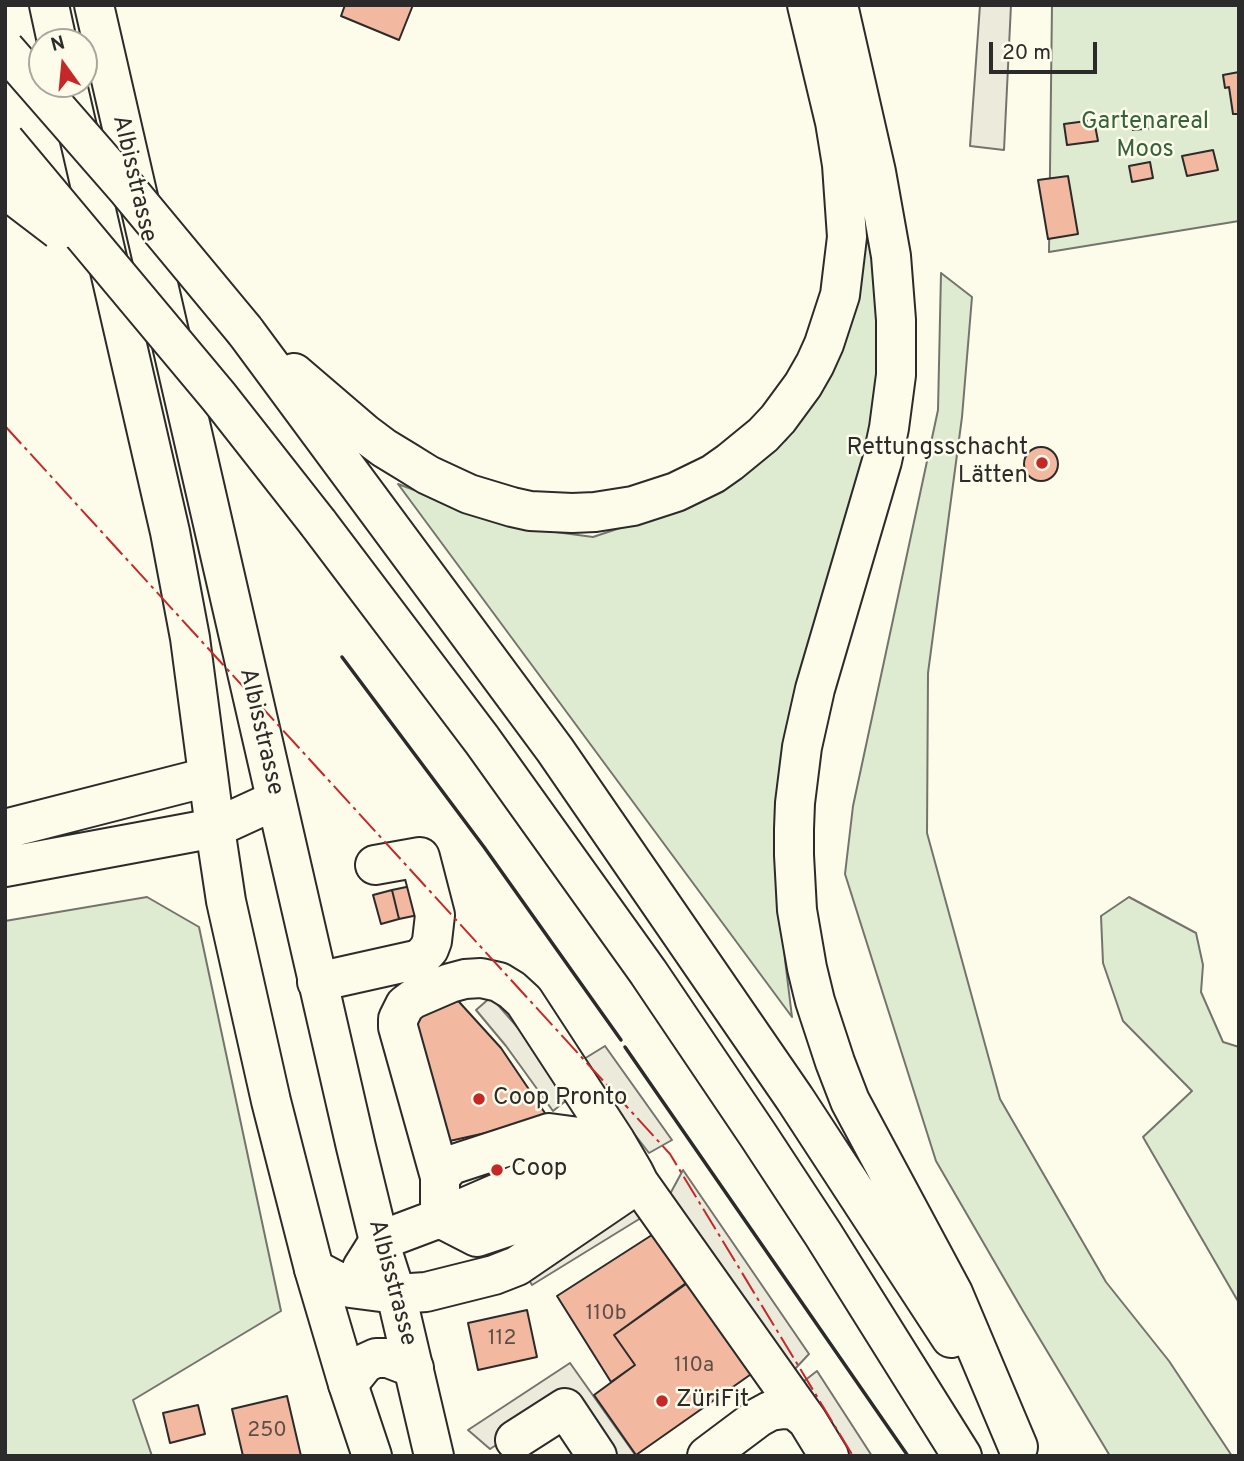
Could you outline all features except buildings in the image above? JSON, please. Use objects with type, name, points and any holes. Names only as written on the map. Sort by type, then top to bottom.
[{"type":"main road","points":[[49,5],[54,28]]},
{"type":"main road","name":"Albisstrasse","points":[[94,5],[317,982],[434,1456]]},
{"type":"main road","points":[[284,376],[384,448],[448,485],[512,508],[572,513],[615,509],[677,492],[722,468],[763,435],[803,385],[824,344],[840,295],[847,237],[842,165],[835,122],[807,5]]},
{"type":"main road","points":[[838,5],[886,221],[895,298],[896,375],[882,461],[815,689],[802,747],[794,816],[797,910],[815,1001],[850,1101],[953,1293],[1021,1452]]},
{"type":"main road","points":[[5,49],[284,376],[555,750],[795,1099],[934,1311],[1021,1452]]},
{"type":"main road","name":"Albisstrasse","points":[[70,98],[170,531],[190,638],[226,901],[271,1101],[314,1269],[372,1456]]},
{"type":"main road","points":[[5,141],[219,397],[482,740],[649,972],[816,1223],[962,1456]]},
{"type":"main road","points":[[5,189],[121,279]]},
{"type":"main road","points":[[5,829],[208,777],[276,800]]},
{"type":"main road","points":[[5,867],[215,828],[276,800]]},
{"type":"main road","points":[[317,982],[420,959],[429,949],[435,915],[420,857],[375,865]]},
{"type":"main road","points":[[440,1218],[440,1177],[398,1019],[405,1005],[413,999],[450,983],[481,978],[499,982],[524,1001],[616,1142],[639,1183],[807,1419],[829,1456]]},
{"type":"main road","points":[[440,1177],[452,1165],[549,1133],[616,1142]]},
{"type":"main road","points":[[329,1322],[379,1241],[440,1218],[477,1237],[510,1226],[590,1180],[616,1142]]},
{"type":"main road","points":[[314,1269],[350,1288],[396,1294],[426,1292],[494,1275],[517,1266],[639,1183]]},
{"type":"main road","points":[[348,1384],[365,1363],[376,1358],[388,1358],[414,1368]]},
{"type":"main road","points":[[515,1440],[565,1408],[597,1456]]},
{"type":"main road","points":[[707,1456],[770,1411],[795,1410],[807,1419]]},
{"type":"green space","name":"Gartenareal Moos","points":[[1052,5],[1239,5],[1239,221],[1049,252]]},
{"type":"green space","points":[[870,225],[883,357],[857,499],[801,671],[776,802],[785,960],[792,1017],[398,484],[511,526],[593,537],[689,505],[786,440],[838,356],[861,230]]},
{"type":"green space","points":[[941,273],[972,297],[962,417],[928,673],[927,833],[1000,1099],[1106,1282],[1169,1361],[1232,1456],[1110,1456],[936,1161],[845,874],[853,806],[938,410]]},
{"type":"green space","points":[[147,897],[199,927],[281,1311],[133,1400],[152,1456],[5,1456],[5,921]]},
{"type":"green space","points":[[1129,897],[1196,933],[1203,965],[1201,992],[1223,1042],[1239,1047],[1239,1303],[1143,1137],[1192,1091],[1123,1021],[1103,963],[1101,916]]},
{"type":"shaded area","points":[[980,5],[1011,5],[1004,150],[970,146]]},
{"type":"shaded area","points":[[491,997],[526,1037],[568,1099],[553,1111],[476,1010]]},
{"type":"shaded area","points":[[605,1046],[672,1140],[649,1153],[579,1062]]},
{"type":"shaded area","points":[[683,1170],[809,1354],[793,1371],[670,1194]]},
{"type":"shaded area","points":[[643,1204],[649,1213],[532,1285],[526,1275]]},
{"type":"shaded area","points":[[570,1363],[636,1456],[606,1456],[566,1400],[490,1449],[468,1430]]},
{"type":"shaded area","points":[[817,1371],[872,1456],[838,1456],[795,1388]]},
{"type":"wall","points":[[342,657],[484,847],[621,1040]]},
{"type":"wall","points":[[625,1047],[908,1456]]},
{"type":"power","points":[[5,426],[670,1154],[853,1456]]},
{"type":"place","name":"Rettungsschacht Lätten","points":[[1042,463]]},
{"type":"place","name":"Coop Pronto","points":[[479,1099]]},
{"type":"place","name":"Coop","points":[[497,1170]]},
{"type":"place","name":"ZüriFit","points":[[662,1401]]}]
